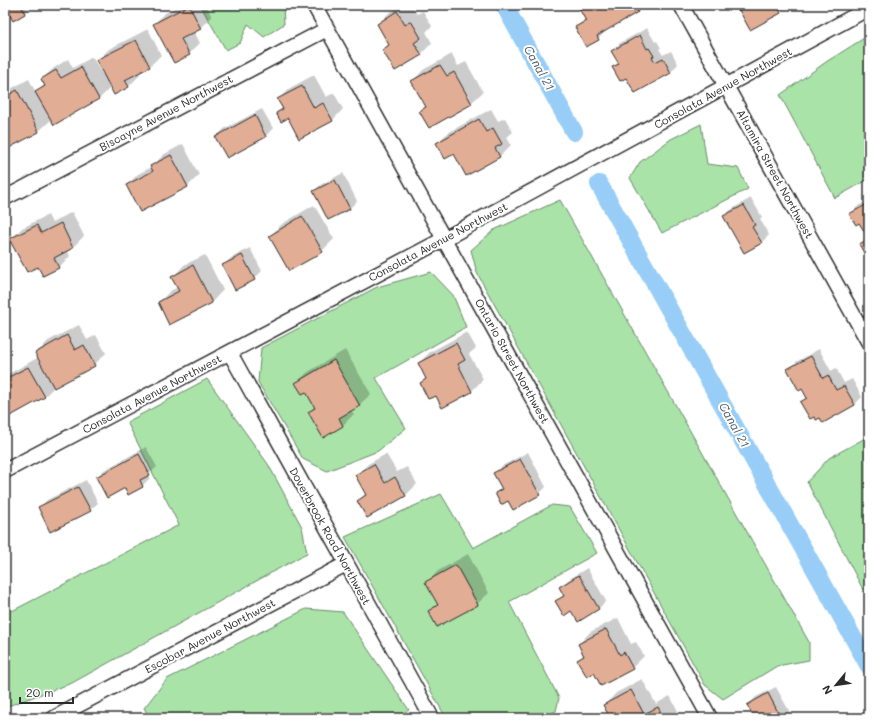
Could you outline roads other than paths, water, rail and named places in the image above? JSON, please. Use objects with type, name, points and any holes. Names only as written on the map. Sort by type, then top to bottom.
[{"type":"street","name":"Ontario Street Northwest","points":[[314,5],[710,718]]},
{"type":"street","name":"Altamira Street Northwest","points":[[681,5],[869,343]]},
{"type":"street","name":"Consolata Avenue Northwest","points":[[5,471],[444,239],[869,8]]},
{"type":"street","name":"Biscayne Avenue Northwest","points":[[5,198],[327,29]]},
{"type":"street","name":"Doverbrook Road Northwest","points":[[230,353],[432,718]]},
{"type":"street","name":"Escobar Avenue Northwest","points":[[54,718],[346,564]]},
{"type":"waterway","name":"Canal 21","points":[[504,5],[574,132]]},
{"type":"waterway","name":"Canal 21","points":[[599,184],[869,666]]}]
